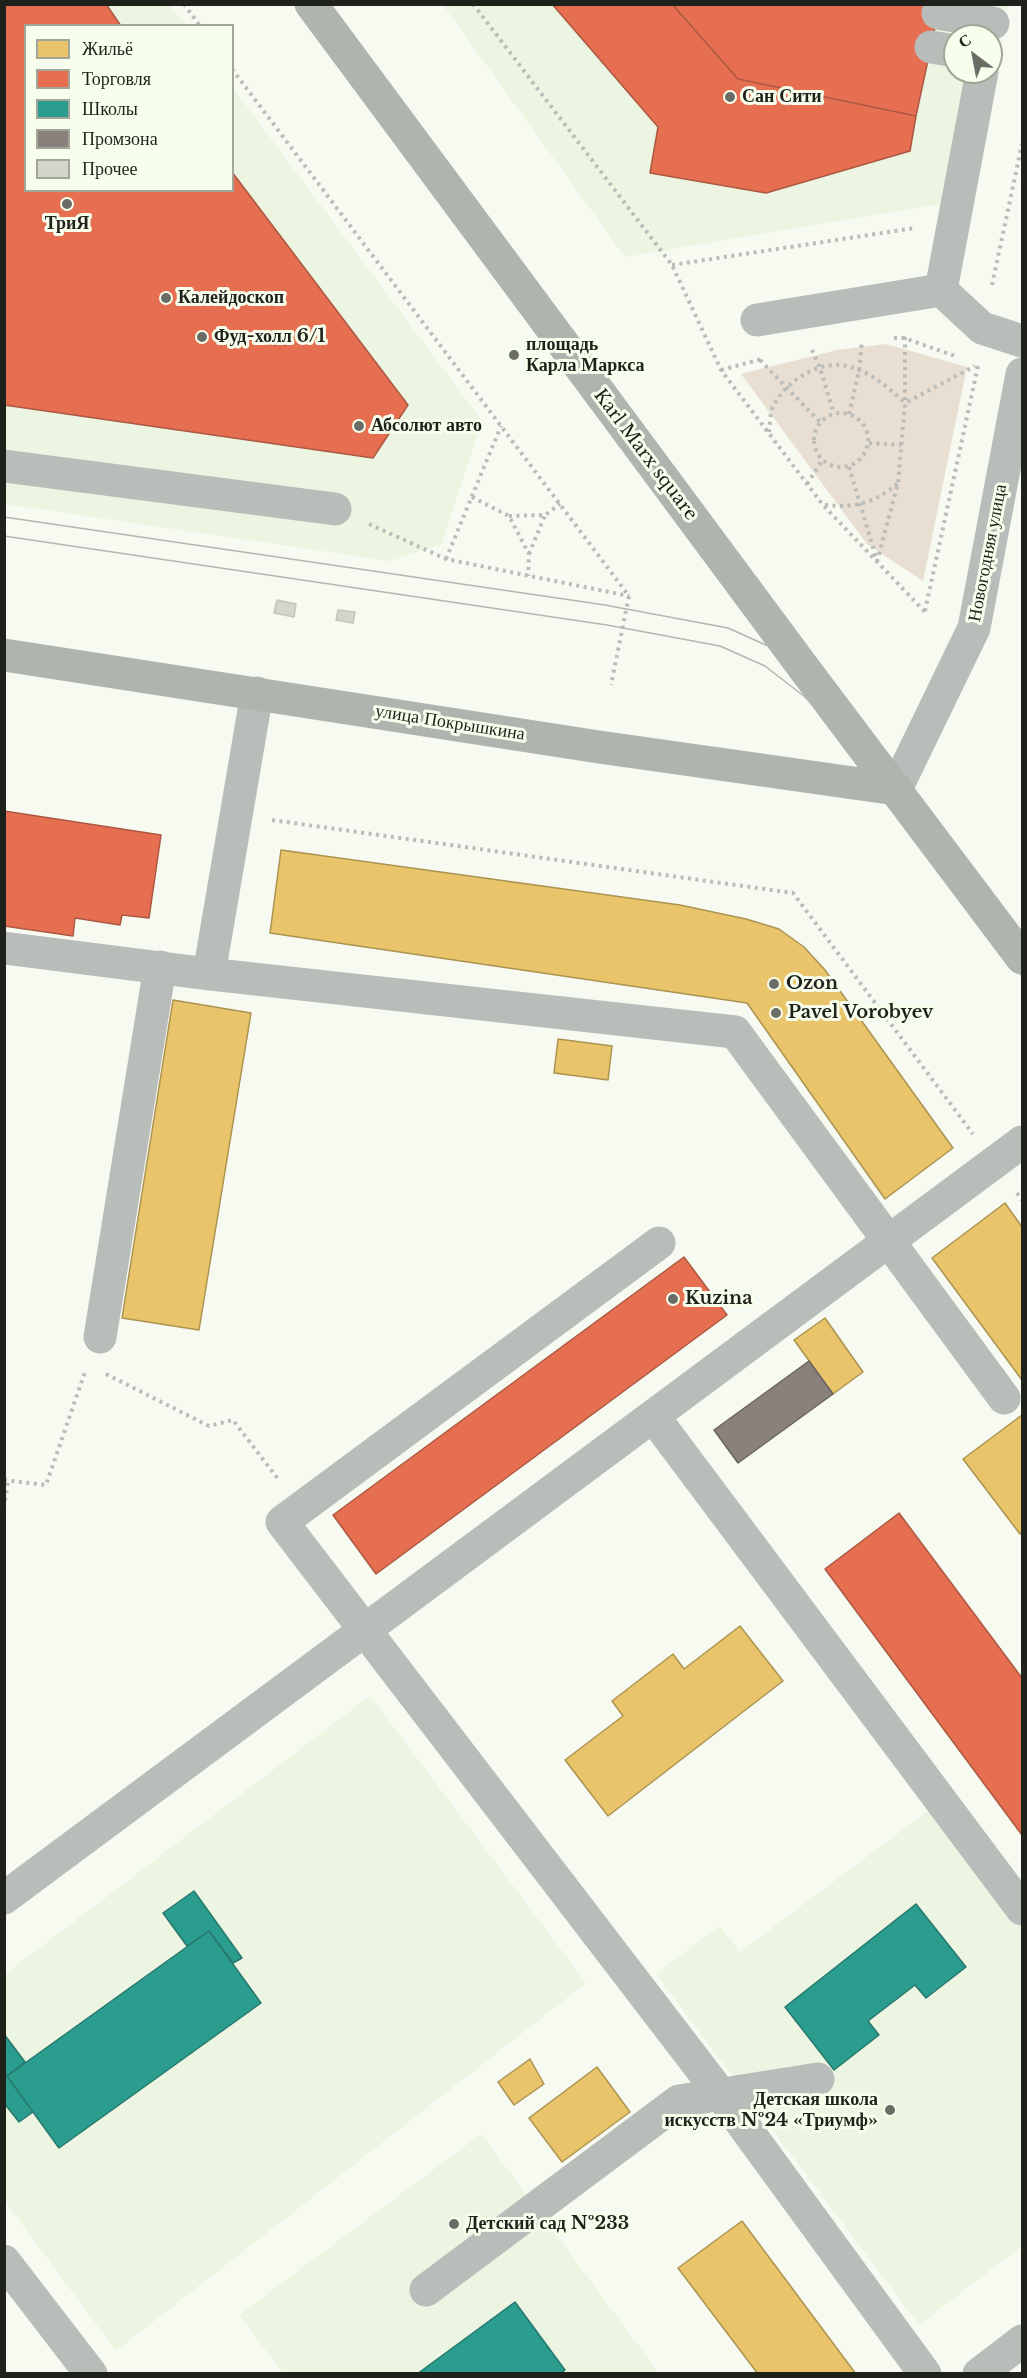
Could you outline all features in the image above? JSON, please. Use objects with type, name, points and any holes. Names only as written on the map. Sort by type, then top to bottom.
[{"type":"main road","name":"Karl Marx square","points":[[311,4],[1023,957]]},
{"type":"main road","name":"улица Покрышкина","points":[[4,655],[599,747],[896,789]]},
{"type":"street","points":[[938,13],[993,21]]},
{"type":"street","points":[[941,290],[980,84]]},
{"type":"street","points":[[941,290],[982,328],[1023,341]]},
{"type":"street","points":[[758,320],[941,290]]},
{"type":"street","name":"Новогодняя улица","points":[[896,789],[974,628],[1023,374]]},
{"type":"street","points":[[4,466],[335,509]]},
{"type":"street","points":[[209,974],[256,693]]},
{"type":"street","points":[[4,948],[209,974],[735,1032],[1004,1398]]},
{"type":"street","points":[[100,1337],[160,967]]},
{"type":"street","points":[[4,1898],[1023,1142]]},
{"type":"street","points":[[658,1243],[282,1522],[722,2096],[925,2373]]},
{"type":"street","points":[[653,1416],[1023,1909]]},
{"type":"street","points":[[426,2290],[679,2101],[819,2079]]},
{"type":"street","points":[[4,2261],[90,2373]]},
{"type":"street","points":[[979,2373],[1023,2341]]},
{"type":"path","points":[[184,4],[199,24]]},
{"type":"path","points":[[473,4],[672,265],[721,370],[823,505],[925,612],[978,364],[982,328],[1023,144]]},
{"type":"path","points":[[234,72],[629,596],[611,685]]},
{"type":"path","points":[[672,265],[954,222]]},
{"type":"path","points":[[877,562],[898,483],[905,403],[904,338],[941,290]]},
{"type":"path","points":[[883,339],[904,338],[957,357]]},
{"type":"path","points":[[849,414],[859,371],[862,339]]},
{"type":"path","points":[[852,342],[872,339]]},
{"type":"path","points":[[801,352],[822,348]]},
{"type":"path","points":[[812,350],[834,414]]},
{"type":"path","points":[[721,370],[770,358]]},
{"type":"path","points":[[760,360],[820,422]]},
{"type":"path","points":[[968,360],[978,364]]},
{"type":"path","points":[[905,403],[978,364]]},
{"type":"path","points":[[769,433],[772,409],[786,389],[801,376],[820,368],[840,365],[859,371],[883,382],[905,403]]},
{"type":"path","points":[[834,414],[849,414],[861,421],[869,443],[862,458],[849,467],[835,467],[822,461],[813,444],[814,434],[820,422],[834,414]]},
{"type":"path","points":[[446,559],[501,426]]},
{"type":"path","points":[[869,443],[901,445]]},
{"type":"path","points":[[807,484],[822,461]]},
{"type":"path","points":[[849,467],[877,562]]},
{"type":"path","points":[[823,505],[843,507],[882,497],[898,483]]},
{"type":"path","points":[[472,497],[509,516],[545,515]]},
{"type":"path","points":[[528,576],[529,554],[545,515],[560,504]]},
{"type":"path","points":[[335,509],[446,559],[629,596]]},
{"type":"path","points":[[509,516],[529,554]]},
{"type":"path","points":[[236,814],[793,893],[1023,1200]]},
{"type":"path","points":[[4,1509],[6,1480],[46,1485],[87,1365],[209,1426],[233,1420],[300,1508]]},
{"type":"shaded area","points":[[5,5],[170,5],[184,24],[24,24],[24,192],[234,192],[234,89],[482,421],[441,545],[390,561],[5,504]]},
{"type":"shaded area","points":[[443,5],[1008,5],[1003,28],[1003,24],[943,24],[943,84],[991,84],[965,200],[625,257]]},
{"type":"shaded area","points":[[886,344],[967,367],[923,581],[867,544],[741,374],[837,350]]},
{"type":"shaded area","points":[[370,1696],[586,1983],[116,2351],[5,2201],[4,1975]]},
{"type":"shaded area","name":"Детская школа искусств №24 «Триумф»","points":[[941,1801],[1022,1908],[1022,2246],[919,2325],[656,1974],[720,1926],[740,1952]]},
{"type":"shaded area","name":"Детский сад №233","points":[[481,2134],[659,2373],[283,2373],[239,2315]]},
{"type":"building: Жильё","points":[[281,850],[680,905],[746,919],[779,929],[804,947],[825,970],[953,1148],[885,1199],[747,1003],[270,933]]},
{"type":"building: Жильё","points":[[173,1000],[251,1013],[199,1330],[122,1318]]},
{"type":"building: Жильё","points":[[558,1039],[612,1046],[608,1080],[554,1073]]},
{"type":"building: Жильё","points":[[1005,1203],[1022,1227],[1022,1380],[932,1258]]},
{"type":"building: Жильё","points":[[825,1318],[863,1372],[833,1394],[794,1340]]},
{"type":"building: Жильё","points":[[1022,1415],[1022,1531],[1020,1534],[963,1459]]},
{"type":"building: Жильё","points":[[740,1626],[783,1681],[608,1816],[565,1760],[623,1716],[612,1701],[673,1654],[684,1669]]},
{"type":"building: Жильё","points":[[530,2059],[544,2084],[514,2105],[498,2082]]},
{"type":"building: Жильё","points":[[597,2067],[630,2112],[562,2162],[529,2118]]},
{"type":"building: Жильё","points":[[742,2221],[856,2374],[758,2374],[678,2268]]},
{"type":"building: Торговля","name":"Калейдоскоп","points":[[4,4],[106,4],[120,24],[24,24],[24,192],[234,192],[234,175],[408,405],[373,458],[4,405]]},
{"type":"building: Торговля","name":"Сан Сити","points":[[552,4],[672,4],[738,79],[916,116],[910,151],[766,193],[650,173],[658,127]]},
{"type":"building: Торговля","name":"Сан Сити","points":[[672,4],[940,4],[916,116],[738,79]]},
{"type":"building: Торговля","points":[[4,811],[161,835],[149,918],[122,915],[120,925],[75,918],[73,936],[4,926]]},
{"type":"building: Торговля","points":[[684,1257],[727,1315],[376,1574],[333,1515]]},
{"type":"building: Торговля","points":[[899,1513],[1022,1678],[1022,1835],[825,1569]]},
{"type":"building: Школы","points":[[194,1891],[242,1958],[233,1963],[209,1931],[187,1946],[163,1913]]},
{"type":"building: Школы","points":[[916,1904],[966,1967],[926,1998],[915,1985],[868,2021],[879,2035],[834,2070],[785,2007]]},
{"type":"building: Школы","points":[[209,1931],[261,2003],[59,2148],[7,2076]]},
{"type":"building: Школы","points":[[4,2034],[25,2062],[7,2076],[33,2112],[19,2122],[4,2103]]},
{"type":"building: Школы","points":[[515,2302],[565,2370],[560,2374],[417,2374]]},
{"type":"building: Промзона","points":[[809,1361],[833,1394],[738,1463],[714,1430]]},
{"type":"building: Прочее","points":[[277,600],[296,604],[294,617],[274,613]]},
{"type":"building: Прочее","points":[[338,610],[355,612],[353,623],[336,620]]},
{"type":"tram line","points":[[4,517],[605,605],[728,628],[777,650],[818,680],[863,731],[1022,946]]},
{"type":"tram line","points":[[4,536],[607,625],[720,646],[765,666],[805,697],[846,740],[1022,976]]},
{"type":"place","name":"Сан Сити","points":[[730,97]]},
{"type":"place","name":"ТриЯ","points":[[67,204]]},
{"type":"place","name":"Калейдоскоп","points":[[166,298]]},
{"type":"place","name":"Фуд-холл 6/1","points":[[202,337]]},
{"type":"place","name":"площадь Карла Маркса","points":[[514,355]]},
{"type":"place","name":"Абсолют авто","points":[[359,426]]},
{"type":"place","name":"Ozon","points":[[774,984]]},
{"type":"place","name":"Pavel Vorobyev","points":[[776,1013]]},
{"type":"place","name":"Kuzina","points":[[673,1299]]},
{"type":"place","name":"Детская школа искусств №24 «Триумф»","points":[[890,2110]]},
{"type":"place","name":"Детский сад №233","points":[[454,2224]]}]
